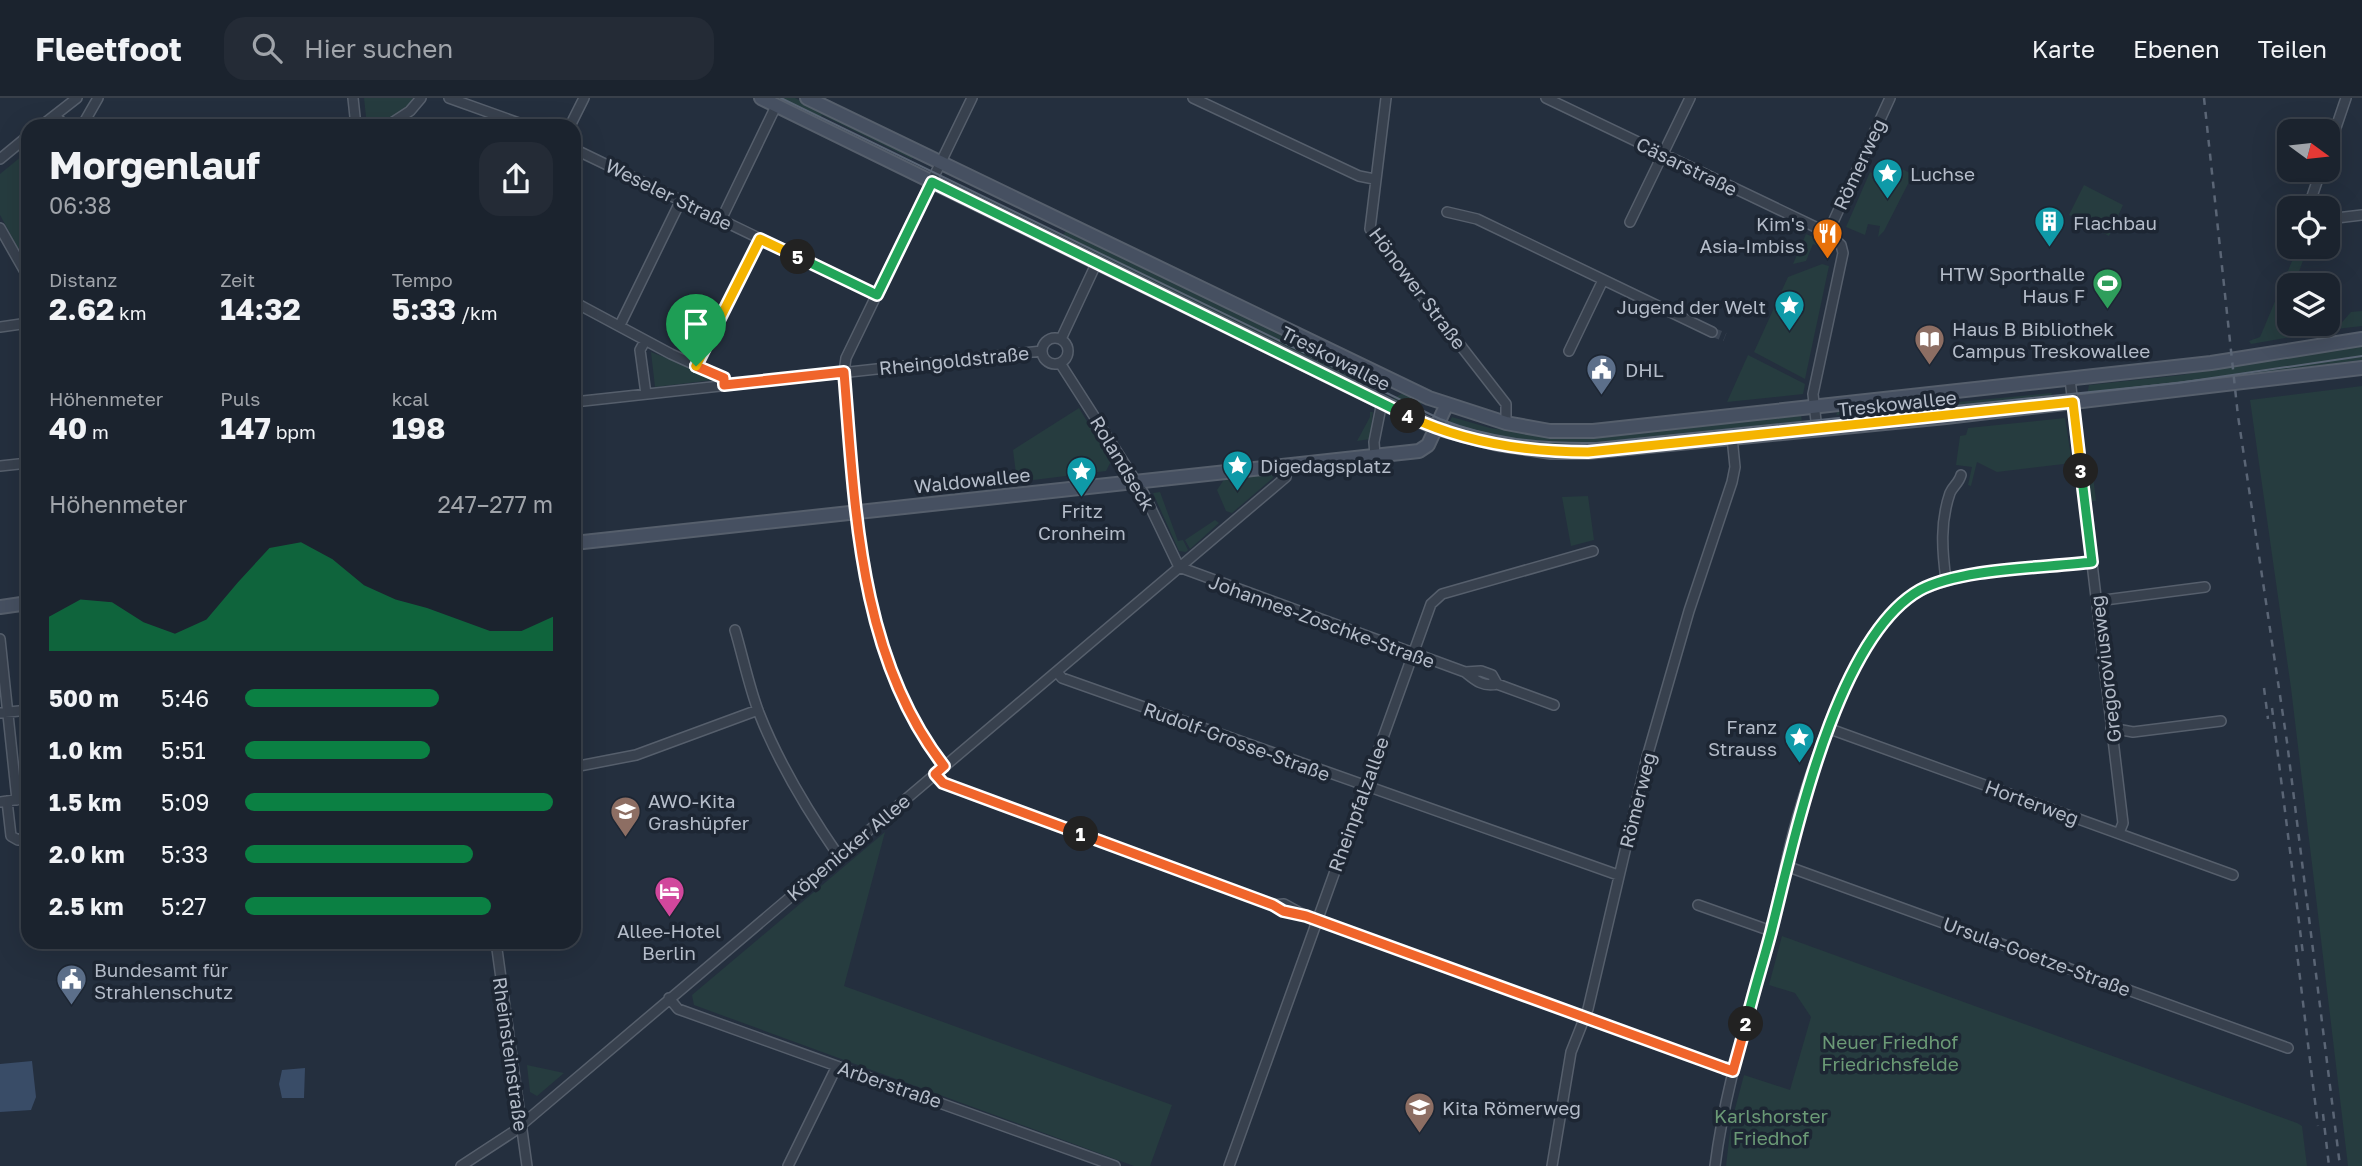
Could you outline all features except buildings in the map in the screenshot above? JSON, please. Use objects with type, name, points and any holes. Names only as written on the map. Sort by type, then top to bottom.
[{"type":"main road","name":"Treskowallee","points":[[761,98],[1436,428],[1498,444],[1560,452],[1608,451],[2073,402],[2362,368]]},
{"type":"main road","name":"Treskowallee","points":[[807,98],[1446,406],[1506,424],[1550,431],[1585,432],[2070,379],[2246,358],[2362,339]]},
{"type":"main road","name":"Waldowallee","points":[[581,542],[1419,451],[1428,445],[1446,406]]},
{"type":"main road","points":[[0,607],[21,604]]},
{"type":"street","points":[[51,119],[77,98]]},
{"type":"street","points":[[86,119],[98,98]]},
{"type":"street","points":[[353,98],[355,119]]},
{"type":"street","points":[[398,119],[410,111],[421,98]]},
{"type":"street","points":[[449,98],[508,119]]},
{"type":"street","points":[[574,119],[584,98]]},
{"type":"street","points":[[944,766],[906,704],[882,645],[867,585],[857,512],[844,372],[846,358],[972,98]]},
{"type":"street","points":[[1193,98],[1359,176],[1374,179]]},
{"type":"street","name":"Hönower Straße","points":[[1385,98],[1370,229],[1506,404],[1506,424]]},
{"type":"street","name":"Cäsarstraße","points":[[1546,98],[1828,233]]},
{"type":"street","points":[[1630,222],[1690,98]]},
{"type":"street","name":"Römerweg","points":[[1816,430],[1814,385],[1843,253],[1842,245],[1828,233],[1890,98]]},
{"type":"street","points":[[2339,119],[2346,98]]},
{"type":"street","points":[[721,220],[776,106]]},
{"type":"street","points":[[55,116],[58,119]]},
{"type":"street","points":[[0,159],[21,142]]},
{"type":"street","name":"Weseler Straße","points":[[581,152],[877,295]]},
{"type":"street","points":[[620,325],[681,200]]},
{"type":"street","points":[[1447,212],[1477,219],[1712,332]]},
{"type":"street","points":[[2340,218],[2362,215]]},
{"type":"street","points":[[0,228],[21,265]]},
{"type":"street","points":[[696,366],[760,239]]},
{"type":"street","points":[[1061,339],[1097,262]]},
{"type":"street","points":[[1569,351],[1603,280]]},
{"type":"street","points":[[581,306],[645,341],[724,378],[724,385]]},
{"type":"street","points":[[0,327],[21,324]]},
{"type":"street","points":[[1042,351],[1047,340],[1061,339]]},
{"type":"street","points":[[1060,363],[1068,350],[1061,339]]},
{"type":"street","points":[[645,341],[640,350],[646,394]]},
{"type":"street","name":"Rheingoldstraße","points":[[581,401],[1042,351]]},
{"type":"street","name":"Rolandseck","points":[[1042,351],[1048,362],[1060,363],[1144,494],[1179,567]]},
{"type":"street","name":"Gregoroviusweg","points":[[2070,379],[2123,823],[2119,833]]},
{"type":"street","points":[[1375,456],[1374,442],[1382,402]]},
{"type":"street","name":"Römerweg","points":[[1552,1166],[1571,1052],[1586,1018],[1618,874],[1655,729],[1732,482],[1735,467],[1732,437]]},
{"type":"street","points":[[0,466],[21,464]]},
{"type":"street","name":"Köpenicker Allee","points":[[461,1166],[521,1124],[1057,672],[1286,477],[1287,465]]},
{"type":"street","points":[[1946,580],[1941,544],[1943,523],[1952,489],[1961,475]]},
{"type":"street","name":"Rheinpfalzallee","points":[[1229,1166],[1364,786],[1436,598],[1593,551]]},
{"type":"street","points":[[1715,1166],[1720,1120],[1800,811],[1858,663],[1883,620],[1922,589],[1946,580],[2092,562]]},
{"type":"street","name":"Johannes-Zoschke-Straße","points":[[1179,567],[1465,673],[1481,671],[1492,675],[1497,684],[1554,705]]},
{"type":"street","points":[[2097,601],[2205,587]]},
{"type":"street","points":[[735,630],[758,710],[791,781],[838,855]]},
{"type":"street","points":[[0,639],[4,713],[17,800]]},
{"type":"street","name":"Rudolf-Grosse-Straße","points":[[1057,672],[1062,678],[1618,874]]},
{"type":"street","points":[[581,766],[636,755],[758,710]]},
{"type":"street","points":[[2111,728],[2133,732],[2221,721]]},
{"type":"street","name":"Horterweg","points":[[1830,729],[2233,875]]},
{"type":"street","points":[[935,774],[943,783],[1283,911],[1306,916],[1733,1071]]},
{"type":"street","points":[[21,799],[3,801],[11,836],[21,839]]},
{"type":"street","name":"Ursula-Goetze-Straße","points":[[1786,866],[2288,1048]]},
{"type":"street","points":[[1698,905],[1771,931]]},
{"type":"street","name":"Rheinsteinstraße","points":[[497,949],[527,1166]]},
{"type":"street","name":"Arberstraße","points":[[668,998],[678,1009],[1115,1166]]},
{"type":"street","points":[[788,1166],[837,1066]]},
{"type":"green space","points":[[364,98],[413,99],[405,110],[392,119],[366,119]]},
{"type":"green space","points":[[776,98],[795,98],[913,156],[912,159],[822,115],[819,119]]},
{"type":"green space","points":[[21,157],[21,253],[0,215],[0,174]]},
{"type":"green space","points":[[1896,166],[1912,174],[1884,231],[1878,237],[1880,226],[1868,224],[1865,235],[1846,227],[1870,172],[1889,181]]},
{"type":"green space","points":[[960,185],[1063,235],[1066,231],[1366,377],[1362,385],[958,188]]},
{"type":"green space","points":[[2084,185],[2123,205],[2109,236],[2069,215]]},
{"type":"green space","points":[[1806,234],[1825,242],[1823,248],[1813,244],[1806,261],[1793,264]]},
{"type":"green space","points":[[2293,259],[2304,259],[2298,273],[2287,273]]},
{"type":"green space","points":[[1822,264],[1829,266],[1805,379],[1754,352],[1788,277]]},
{"type":"green space","points":[[2277,297],[2277,336],[2296,336],[2251,344],[2249,341],[2260,337]]},
{"type":"green space","points":[[2362,311],[2362,326],[2340,329],[2340,324],[2351,312]]},
{"type":"green space","points":[[2362,344],[2362,360],[2087,395],[2089,385],[2181,375]]},
{"type":"green space","points":[[651,352],[712,376],[713,380],[655,387]]},
{"type":"green space","points":[[1748,355],[1805,384],[1803,394],[1727,402]]},
{"type":"green space","points":[[2362,386],[2362,1166],[2348,1166],[2291,688],[2250,400]]},
{"type":"green space","points":[[1403,393],[1422,402],[1417,413],[1391,400]]},
{"type":"green space","points":[[2052,393],[2050,399],[1949,412],[1948,403]]},
{"type":"green space","points":[[1936,397],[1940,406],[1836,415],[1839,409]]},
{"type":"green space","points":[[1079,408],[1111,461],[1106,471],[1017,482],[1013,450]]},
{"type":"green space","points":[[1370,412],[1373,412],[1370,439],[1357,441],[1370,417]]},
{"type":"green space","points":[[1801,414],[1802,423],[1646,444],[1583,447],[1525,444],[1448,425],[1452,417],[1490,428],[1550,436]]},
{"type":"green space","points":[[2065,418],[2072,463],[1997,472],[1977,462],[1971,486],[1968,485],[1972,467],[1956,465],[1960,436],[1966,435],[1968,428]]},
{"type":"green space","points":[[2092,467],[2096,501],[2092,501],[2086,468]]},
{"type":"green space","name":"Digedagsplatz","points":[[1272,473],[1273,478],[1232,513],[1226,511],[1217,490],[1225,478]]},
{"type":"green space","points":[[1160,492],[1178,541],[1183,540],[1188,550],[1186,552],[1179,551],[1153,493]]},
{"type":"green space","points":[[1588,496],[1594,540],[1571,546],[1562,497]]},
{"type":"green space","points":[[1215,520],[1219,523],[1190,549],[1185,540]]},
{"type":"green space","points":[[885,832],[844,986],[1172,1105],[1150,1166],[1134,1166],[694,1005],[692,995]]},
{"type":"green space","name":"Neuer Friedhof Friedrichsfelde","points":[[1782,936],[2297,1123],[2302,1126],[2307,1166],[1726,1166],[1731,1124],[1744,1075],[1790,1090],[1811,1017],[1795,993],[1769,985]]},
{"type":"green space","points":[[527,1065],[564,1073],[537,1096],[530,1092]]},
{"type":"water","points":[[32,1061],[36,1097],[31,1110],[0,1112],[0,1064]]},
{"type":"water","points":[[305,1068],[304,1098],[282,1098],[279,1084],[282,1070]]},
{"type":"tunnel","points":[[1712,332],[1725,337]]},
{"type":"tram line","points":[[781,98],[1440,419],[1497,436],[1596,443],[2178,383],[2362,356]]},
{"type":"railway","points":[[2204,98],[2238,416],[2287,742],[2340,1166]]},
{"type":"railway","points":[[2264,688],[2268,719]]},
{"type":"railway","points":[[2272,708],[2303,954]]},
{"type":"railway","points":[[2296,945],[2318,1126]]},
{"type":"railway","points":[[2323,1114],[2329,1166]]},
{"type":"place","name":"Luchse","points":[[1887,200]]},
{"type":"place","name":"Flachbau","points":[[2050,249]]},
{"type":"place","name":"Kim's Asia-Imbiss","points":[[1828,261]]},
{"type":"place","name":"HTW Sporthalle Haus F","points":[[2108,311]]},
{"type":"place","name":"Jugend der Welt","points":[[1789,333]]},
{"type":"place","name":"Haus B Bibliothek Campus Treskowallee","points":[[1929,366]]},
{"type":"place","name":"DHL","points":[[1602,396]]},
{"type":"place","name":"Digedagsplatz","points":[[1237,492]]},
{"type":"place","name":"Fritz Cronheim","points":[[1082,498]]},
{"type":"place","name":"Franz Strauss","points":[[1800,764]]},
{"type":"place","name":"AWO-Kita Grashüpfer","points":[[625,838]]},
{"type":"place","name":"Allee-Hotel Berlin","points":[[669,918]]},
{"type":"place","name":"Bundesamt für Strahlenschutz","points":[[71,1007]]},
{"type":"place","name":"Kita Römerweg","points":[[1419,1134]]},
{"type":"route","points":[[932,182],[1412,418],[1436,428],[1498,444],[1550,452],[1617,450],[2073,402],[2092,562],[1946,580],[1922,589],[1883,620],[1844,694],[1800,811],[1733,1071],[1306,916],[1283,911],[943,783],[935,774],[944,766],[906,704],[882,645],[869,592],[857,512],[844,372],[724,385],[724,378],[696,366],[760,239],[877,295],[932,182]]},
{"type":"park label","name":"Karlshorster Friedhof","points":[[1771,1126]]}]
